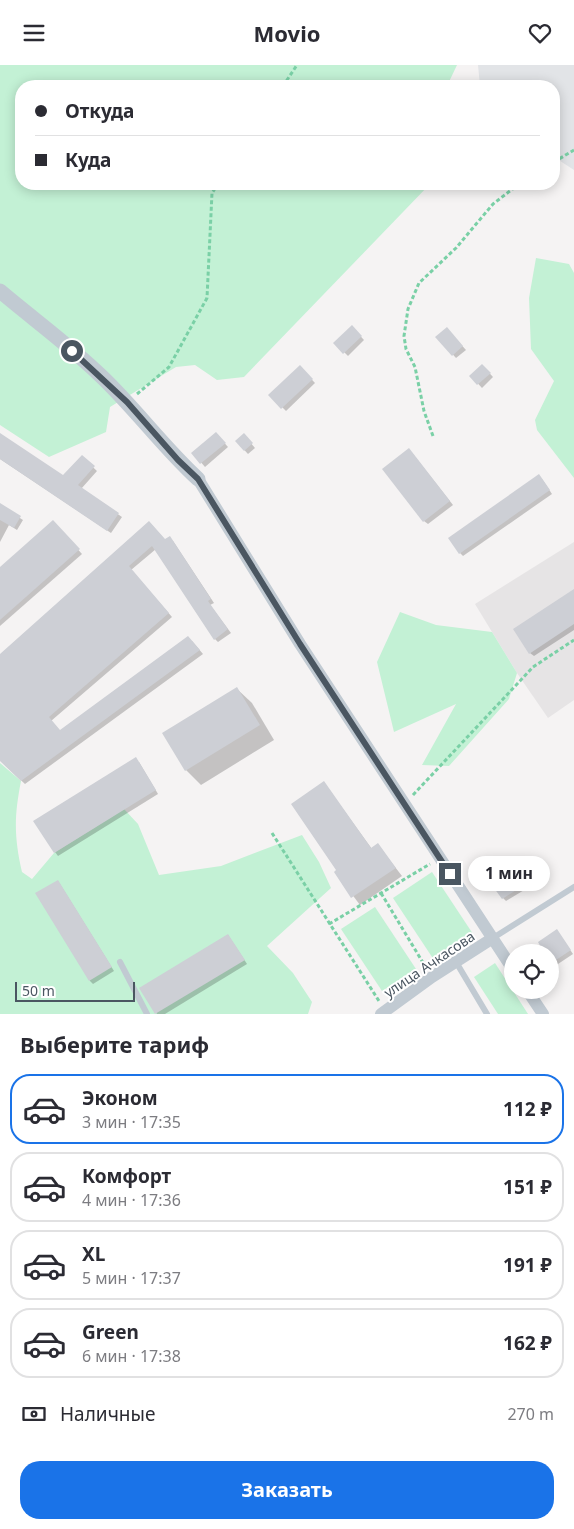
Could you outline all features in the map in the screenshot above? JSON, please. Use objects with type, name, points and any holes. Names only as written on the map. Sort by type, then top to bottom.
[{"type":"street","points":[[0,291],[99,374],[127,402],[178,460],[198,479],[300,644],[504,955]]},
{"type":"street","name":"улица Ачкасова","points":[[383,1013],[432,977],[493,938]]},
{"type":"street","points":[[533,999],[543,1014]]},
{"type":"lane","points":[[493,938],[574,887]]},
{"type":"lane","points":[[120,962],[146,1014]]},
{"type":"lane","points":[[456,962],[487,1014]]},
{"type":"path","points":[[287,80],[296,65]]},
{"type":"path","points":[[560,158],[574,150]]},
{"type":"path","points":[[127,402],[169,367],[207,298],[212,193],[214,190]]},
{"type":"path","points":[[433,436],[424,411],[415,367],[406,349],[404,336],[408,309],[419,283],[456,247],[492,204],[511,190]]},
{"type":"path","points":[[405,803],[532,667],[574,640]]},
{"type":"path","points":[[272,833],[383,1013]]},
{"type":"path","points":[[329,924],[440,858]]},
{"type":"path","points":[[381,893],[432,977]]},
{"type":"shaded area","points":[[478,65],[574,65],[574,170],[560,161],[560,80],[479,80]]},
{"type":"shaded area","points":[[574,542],[574,700],[548,718],[517,673],[475,604]]},
{"type":"green space","points":[[0,65],[457,65],[450,80],[15,80],[15,190],[424,190],[244,377],[217,380],[195,365],[176,367],[110,407],[106,432],[49,457],[0,425]]},
{"type":"green space","points":[[536,258],[569,264],[574,273],[574,478],[537,430],[535,420],[554,381],[531,349],[529,298]]},
{"type":"green space","points":[[400,612],[436,625],[492,632],[517,673],[509,699],[449,766],[422,765],[456,704],[394,732],[377,662]]},
{"type":"green space","points":[[0,763],[21,781],[16,816],[17,848],[22,872],[32,879],[54,853],[124,809],[138,824],[159,875],[221,866],[302,835],[319,862],[331,888],[267,946],[293,973],[312,1002],[308,1014],[0,1014]]},
{"type":"green space","points":[[432,872],[473,934],[434,960],[393,898]]},
{"type":"green space","points":[[375,907],[416,969],[382,991],[341,929]]},
{"type":"green space","points":[[495,963],[504,977],[504,999],[518,999],[528,1014],[498,1014],[474,977]]},
{"type":"building","points":[[352,325],[362,336],[343,354],[333,343]]},
{"type":"building","points":[[447,327],[463,346],[452,356],[435,337]]},
{"type":"building","points":[[482,364],[491,373],[477,385],[469,376]]},
{"type":"building","points":[[300,365],[313,379],[281,409],[268,395]]},
{"type":"building","points":[[216,432],[226,443],[200,464],[191,453]]},
{"type":"building","points":[[0,433],[63,475],[82,455],[95,466],[78,485],[119,513],[107,531],[0,459]]},
{"type":"building","points":[[244,433],[253,443],[244,451],[235,441]]},
{"type":"building","points":[[409,448],[450,501],[423,522],[382,469]]},
{"type":"building","points":[[539,474],[550,490],[459,554],[448,538]]},
{"type":"building","points":[[0,503],[21,516],[14,528],[0,520]]},
{"type":"building","points":[[53,520],[80,549],[0,620],[0,567]]},
{"type":"building","points":[[149,521],[165,539],[170,536],[211,599],[208,601],[228,629],[214,640],[152,546],[129,566],[169,613],[49,717],[60,730],[188,636],[200,650],[21,781],[0,761],[0,654]]},
{"type":"building","points":[[574,589],[574,624],[529,654],[513,629]]},
{"type":"building","points":[[237,687],[260,725],[185,771],[162,733]]},
{"type":"building","points":[[136,757],[156,790],[54,853],[33,821]]},
{"type":"building","points":[[324,781],[371,848],[378,843],[396,868],[351,898],[334,872],[336,870],[291,804]]},
{"type":"building","points":[[513,860],[529,882],[502,899],[494,888],[501,884],[494,874]]},
{"type":"building","points":[[58,880],[112,967],[89,981],[35,893]]},
{"type":"building","points":[[557,929],[571,950],[559,958],[559,944],[539,944],[538,942]]},
{"type":"building","points":[[228,934],[245,960],[155,1014],[139,988]]},
{"type":"route","points":[[72,351],[127,402],[178,460],[198,479],[300,644],[359,731],[450,874]]}]
